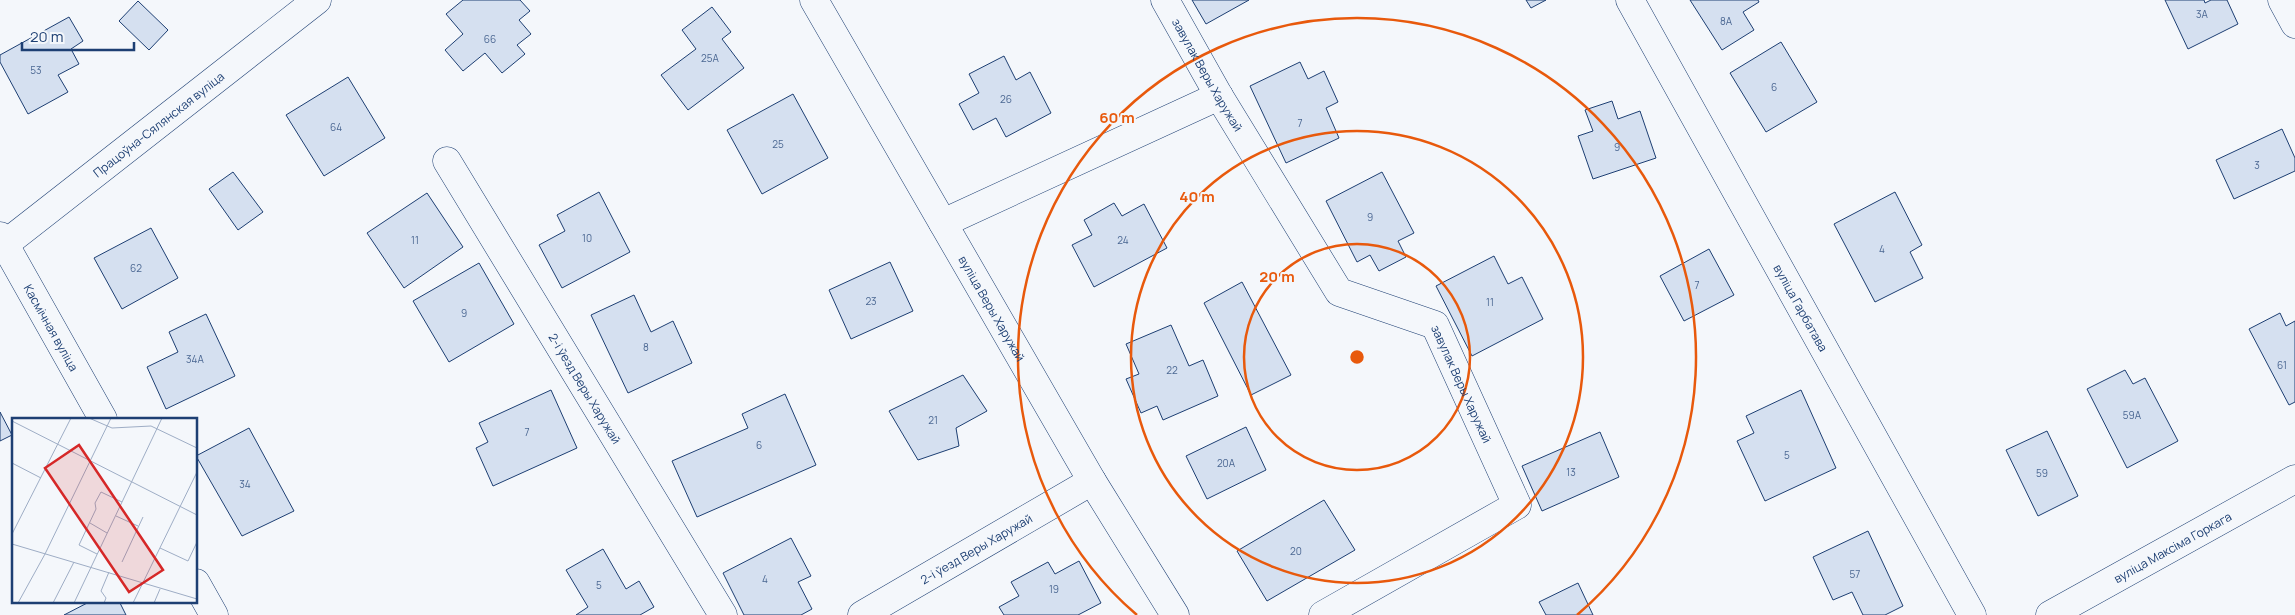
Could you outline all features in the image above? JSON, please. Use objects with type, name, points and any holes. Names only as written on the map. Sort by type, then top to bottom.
[{"type":"street","name":"Працоўна-Сялянская вуліца","points":[[2,243],[317,0]]},
{"type":"street","name":"вуліца Веры Харужай","points":[[814,0],[1092,481],[1175,615]]},
{"type":"street","name":"завулак Веры Харужай","points":[[1165,0],[1219,96],[1338,292],[1435,325],[1517,505],[1323,615]]},
{"type":"street","name":"вуліца Гарбатава","points":[[1630,0],[1972,615]]},
{"type":"street","points":[[2282,0],[2295,24]]},
{"type":"street","points":[[943,223],[1219,96]]},
{"type":"street","name":"2-і ўезд Веры Харужай","points":[[447,161],[723,615]]},
{"type":"street","name":"Касмічная вуліца","points":[[2,243],[102,418]]},
{"type":"street","name":"вуліца Максіма Горкага","points":[[2050,615],[2295,480]]},
{"type":"street","name":"2-і ўезд Веры Харужай","points":[[862,615],[1092,481]]},
{"type":"street","points":[[198,587],[214,615]]},
{"type":"building","points":[[463,0],[520,0],[530,11],[519,20],[531,34],[517,45],[525,54],[502,73],[485,53],[463,71],[445,50],[463,34],[446,14]]},
{"type":"building","points":[[1192,0],[1249,0],[1206,24]]},
{"type":"building","points":[[1526,0],[1546,0],[1531,8]]},
{"type":"building","points":[[1690,0],[1758,0],[1759,2],[1743,12],[1754,30],[1722,50]]},
{"type":"building","points":[[2165,0],[2204,0],[2205,3],[2211,0],[2227,0],[2238,24],[2188,49]]},
{"type":"building","points":[[138,1],[168,30],[149,50],[119,21]]},
{"type":"building","points":[[712,7],[731,32],[722,39],[744,68],[688,110],[661,75],[696,49],[682,30]]},
{"type":"building","points":[[69,17],[83,41],[71,49],[79,64],[58,75],[68,92],[28,114],[0,62],[0,55]]},
{"type":"building","points":[[1781,42],[1817,102],[1766,132],[1730,73]]},
{"type":"building","points":[[1004,56],[1016,80],[1030,72],[1051,113],[1006,137],[996,118],[973,130],[959,104],[979,93],[969,74]]},
{"type":"building","points":[[1300,62],[1308,79],[1324,71],[1338,102],[1326,108],[1339,138],[1286,163],[1250,86]]},
{"type":"building","points":[[348,77],[385,138],[324,176],[286,115]]},
{"type":"building","points":[[793,94],[828,158],[762,194],[727,130]]},
{"type":"building","points":[[1612,101],[1618,119],[1640,111],[1656,158],[1593,179],[1578,136],[1593,131],[1585,110]]},
{"type":"building","points":[[2282,129],[2295,158],[2295,171],[2234,199],[2216,160]]},
{"type":"building","points":[[233,172],[263,212],[238,230],[209,189]]},
{"type":"building","points":[[1382,172],[1414,233],[1398,241],[1406,257],[1379,271],[1370,255],[1357,262],[1326,201]]},
{"type":"building","points":[[599,192],[630,252],[562,288],[539,245],[565,231],[557,215]]},
{"type":"building","points":[[1895,192],[1922,245],[1910,252],[1923,278],[1875,302],[1834,224]]},
{"type":"building","points":[[427,193],[463,247],[404,288],[367,233]]},
{"type":"building","points":[[1114,203],[1122,216],[1144,204],[1167,248],[1094,287],[1072,245],[1092,235],[1084,220]]},
{"type":"building","points":[[151,228],[178,278],[122,309],[94,258]]},
{"type":"building","points":[[1709,249],[1734,295],[1684,321],[1660,276]]},
{"type":"building","points":[[1494,256],[1508,284],[1522,277],[1543,319],[1472,356],[1436,286]]},
{"type":"building","points":[[890,262],[913,311],[851,339],[829,290]]},
{"type":"building","points":[[479,263],[514,324],[449,362],[413,301]]},
{"type":"building","points":[[1242,282],[1291,375],[1251,395],[1204,303]]},
{"type":"building","points":[[634,295],[651,332],[673,321],[692,363],[628,393],[591,315]]},
{"type":"building","points":[[2280,313],[2286,326],[2295,321],[2295,402],[2289,405],[2249,329]]},
{"type":"building","points":[[206,314],[235,376],[166,409],[147,367],[178,352],[169,332]]},
{"type":"building","points":[[1171,325],[1189,366],[1203,360],[1218,396],[1163,420],[1157,406],[1141,413],[1126,379],[1139,374],[1126,344]]},
{"type":"building","points":[[2125,370],[2133,384],[2145,378],[2178,441],[2127,468],[2087,389]]},
{"type":"building","points":[[963,375],[987,411],[956,428],[959,446],[918,460],[889,411]]},
{"type":"building","points":[[551,390],[577,448],[493,486],[476,448],[488,442],[479,423]]},
{"type":"building","points":[[1801,390],[1836,468],[1765,501],[1737,441],[1754,433],[1746,416]]},
{"type":"building","points":[[785,394],[816,465],[697,517],[672,461],[748,428],[742,414]]},
{"type":"building","points":[[0,412],[12,435],[0,441]]},
{"type":"building","points":[[1246,427],[1266,470],[1207,499],[1186,456]]},
{"type":"building","points":[[249,428],[294,511],[242,536],[198,459],[198,455]]},
{"type":"building","points":[[2047,431],[2078,496],[2038,516],[2006,450]]},
{"type":"building","points":[[1600,432],[1619,477],[1542,511],[1522,466]]},
{"type":"building","points":[[1324,500],[1355,550],[1267,601],[1237,551]]},
{"type":"building","points":[[1868,531],[1903,606],[1885,615],[1863,615],[1852,592],[1833,600],[1813,557]]},
{"type":"building","points":[[791,538],[811,576],[798,582],[812,609],[801,615],[744,615],[723,573]]},
{"type":"building","points":[[603,549],[626,589],[639,581],[654,607],[640,615],[576,615],[588,607],[566,570]]},
{"type":"building","points":[[1079,561],[1101,603],[1078,615],[1004,615],[999,607],[1019,596],[1011,582],[1048,562],[1055,574]]},
{"type":"building","points":[[1578,583],[1593,615],[1546,615],[1539,602]]},
{"type":"building","points":[[89,602],[120,602],[126,615],[64,615]]}]
